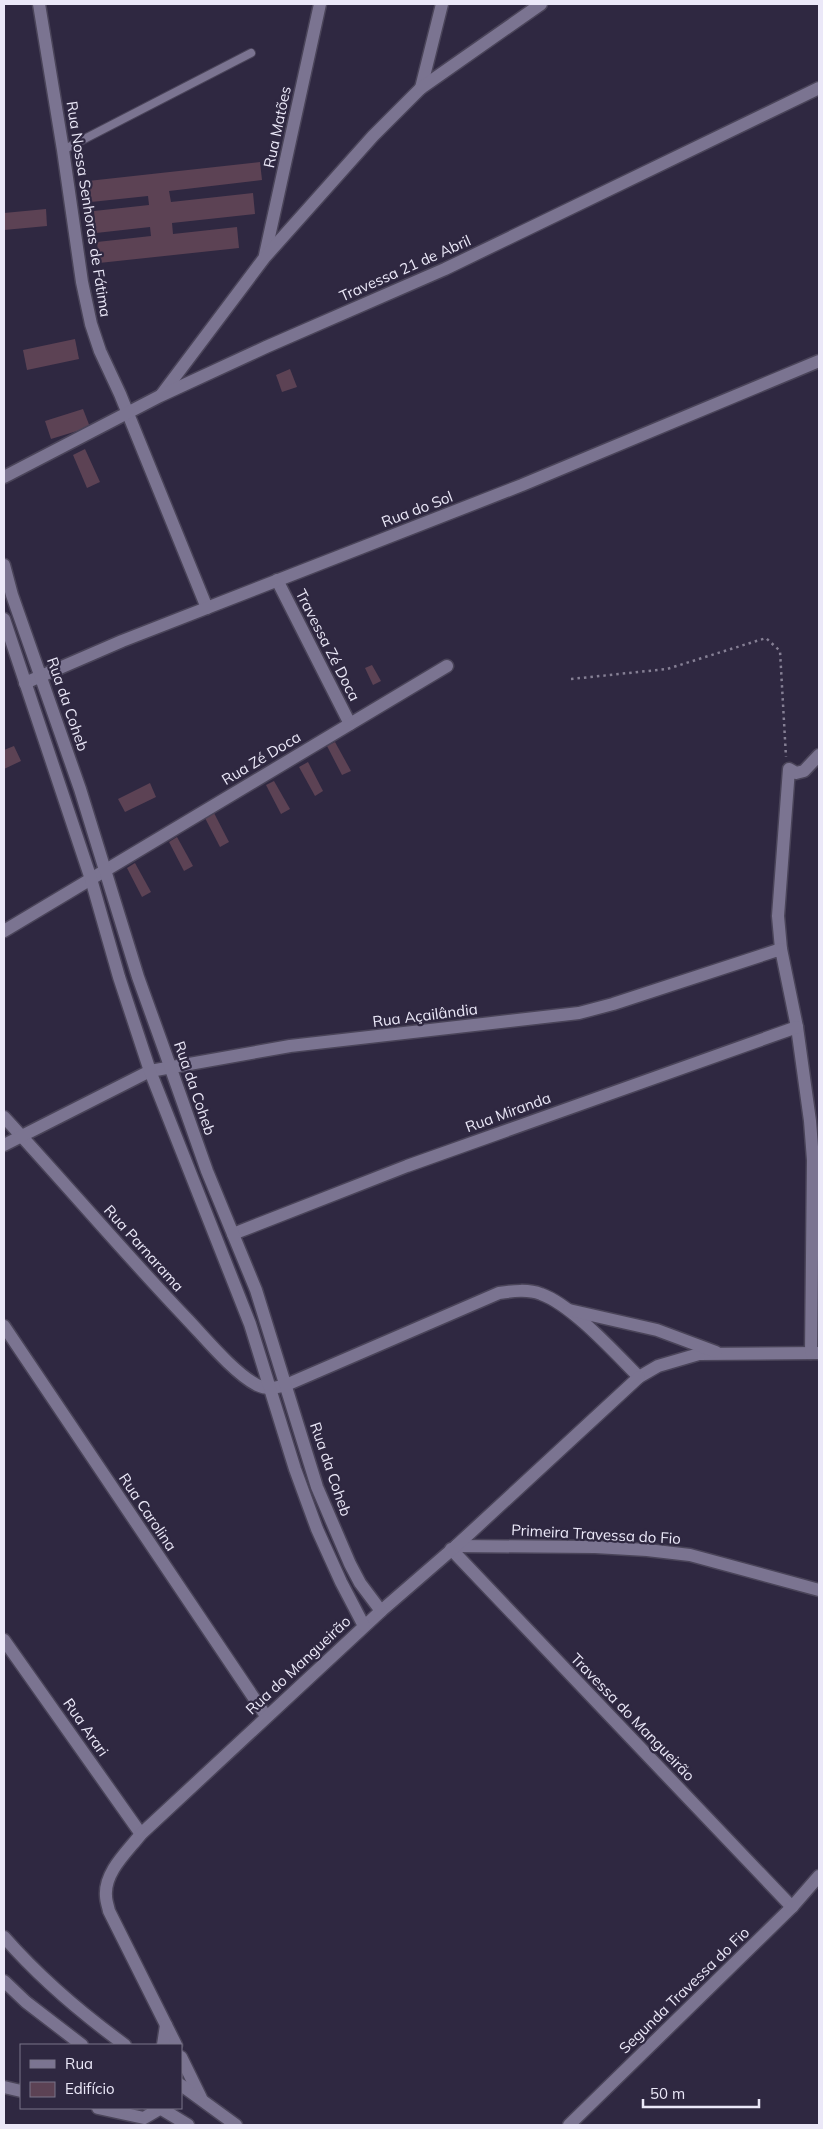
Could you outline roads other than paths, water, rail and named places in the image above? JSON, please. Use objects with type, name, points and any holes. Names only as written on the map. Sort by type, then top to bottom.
[{"type":"street","name":"Rua Nossa Senhoras de Fátima","points":[[39,4],[64,150],[82,282],[91,324],[100,351],[128,414],[207,608]]},
{"type":"street","name":"Rua Matões","points":[[265,257],[320,4]]},
{"type":"street","points":[[421,88],[442,4]]},
{"type":"street","points":[[160,396],[265,257],[373,136],[421,88],[541,4]]},
{"type":"street","name":"Travessa 21 de Abril","points":[[4,477],[160,396],[266,347],[445,269],[819,88]]},
{"type":"street","name":"Rua do Sol","points":[[25,683],[40,675],[277,580],[522,485],[819,361]]},
{"type":"street","name":"Rua da Coheb","points":[[4,565],[7,586],[80,789],[138,977],[207,1171],[256,1290],[317,1487],[350,1564],[360,1583],[381,1611]]},
{"type":"street","name":"Travessa Zé Doca","points":[[277,580],[350,724]]},
{"type":"street","points":[[4,619],[91,880],[119,977],[150,1071],[250,1324],[295,1469],[328,1557],[364,1626]]},
{"type":"street","name":"Rua Zé Doca","points":[[4,931],[447,666]]},
{"type":"street","points":[[817,1355],[813,1160],[810,1121],[797,1027],[781,949],[778,916],[789,769],[796,773],[804,771],[819,755]]},
{"type":"street","name":"Rua Açailândia","points":[[4,1146],[150,1071],[290,1046],[579,1013],[613,1004],[781,949]]},
{"type":"street","name":"Rua Miranda","points":[[233,1234],[407,1166],[797,1027]]},
{"type":"street","name":"Rua Parnarama","points":[[4,1117],[148,1278],[212,1346],[243,1375],[269,1390]]},
{"type":"street","points":[[269,1390],[286,1385],[499,1293],[518,1290],[541,1294],[568,1309],[639,1377]]},
{"type":"street","points":[[568,1309],[656,1330],[722,1354]]},
{"type":"street","name":"Rua Carolina","points":[[4,1326],[266,1716]]},
{"type":"street","name":"Rua do Mangueirão","points":[[176,2044],[109,1911],[106,1895],[107,1882],[114,1870],[142,1834],[266,1716],[639,1377],[658,1366],[699,1354],[817,1355]]},
{"type":"street","name":"Primeira Travessa do Fio","points":[[454,1547],[595,1548],[647,1550],[690,1555],[819,1590]]},
{"type":"street","name":"Travessa do Mangueirão","points":[[454,1547],[792,1907]]},
{"type":"street","name":"Rua Arari","points":[[4,1640],[142,1834]]},
{"type":"street","name":"Segunda Travessa do Fio","points":[[569,2125],[792,1907],[819,1876]]},
{"type":"street","points":[[4,1937],[48,1983],[124,2044]]},
{"type":"street","points":[[4,1981],[26,2002],[81,2044]]},
{"type":"street","points":[[164,2044],[166,2025]]},
{"type":"street","points":[[182,2059],[202,2101]]},
{"type":"street","points":[[182,2086],[236,2125]]},
{"type":"street","points":[[4,2087],[20,2091]]},
{"type":"street","points":[[101,2109],[141,2122],[159,2109]]},
{"type":"street","points":[[162,2109],[188,2125]]},
{"type":"lane","points":[[64,150],[252,53]]}]
